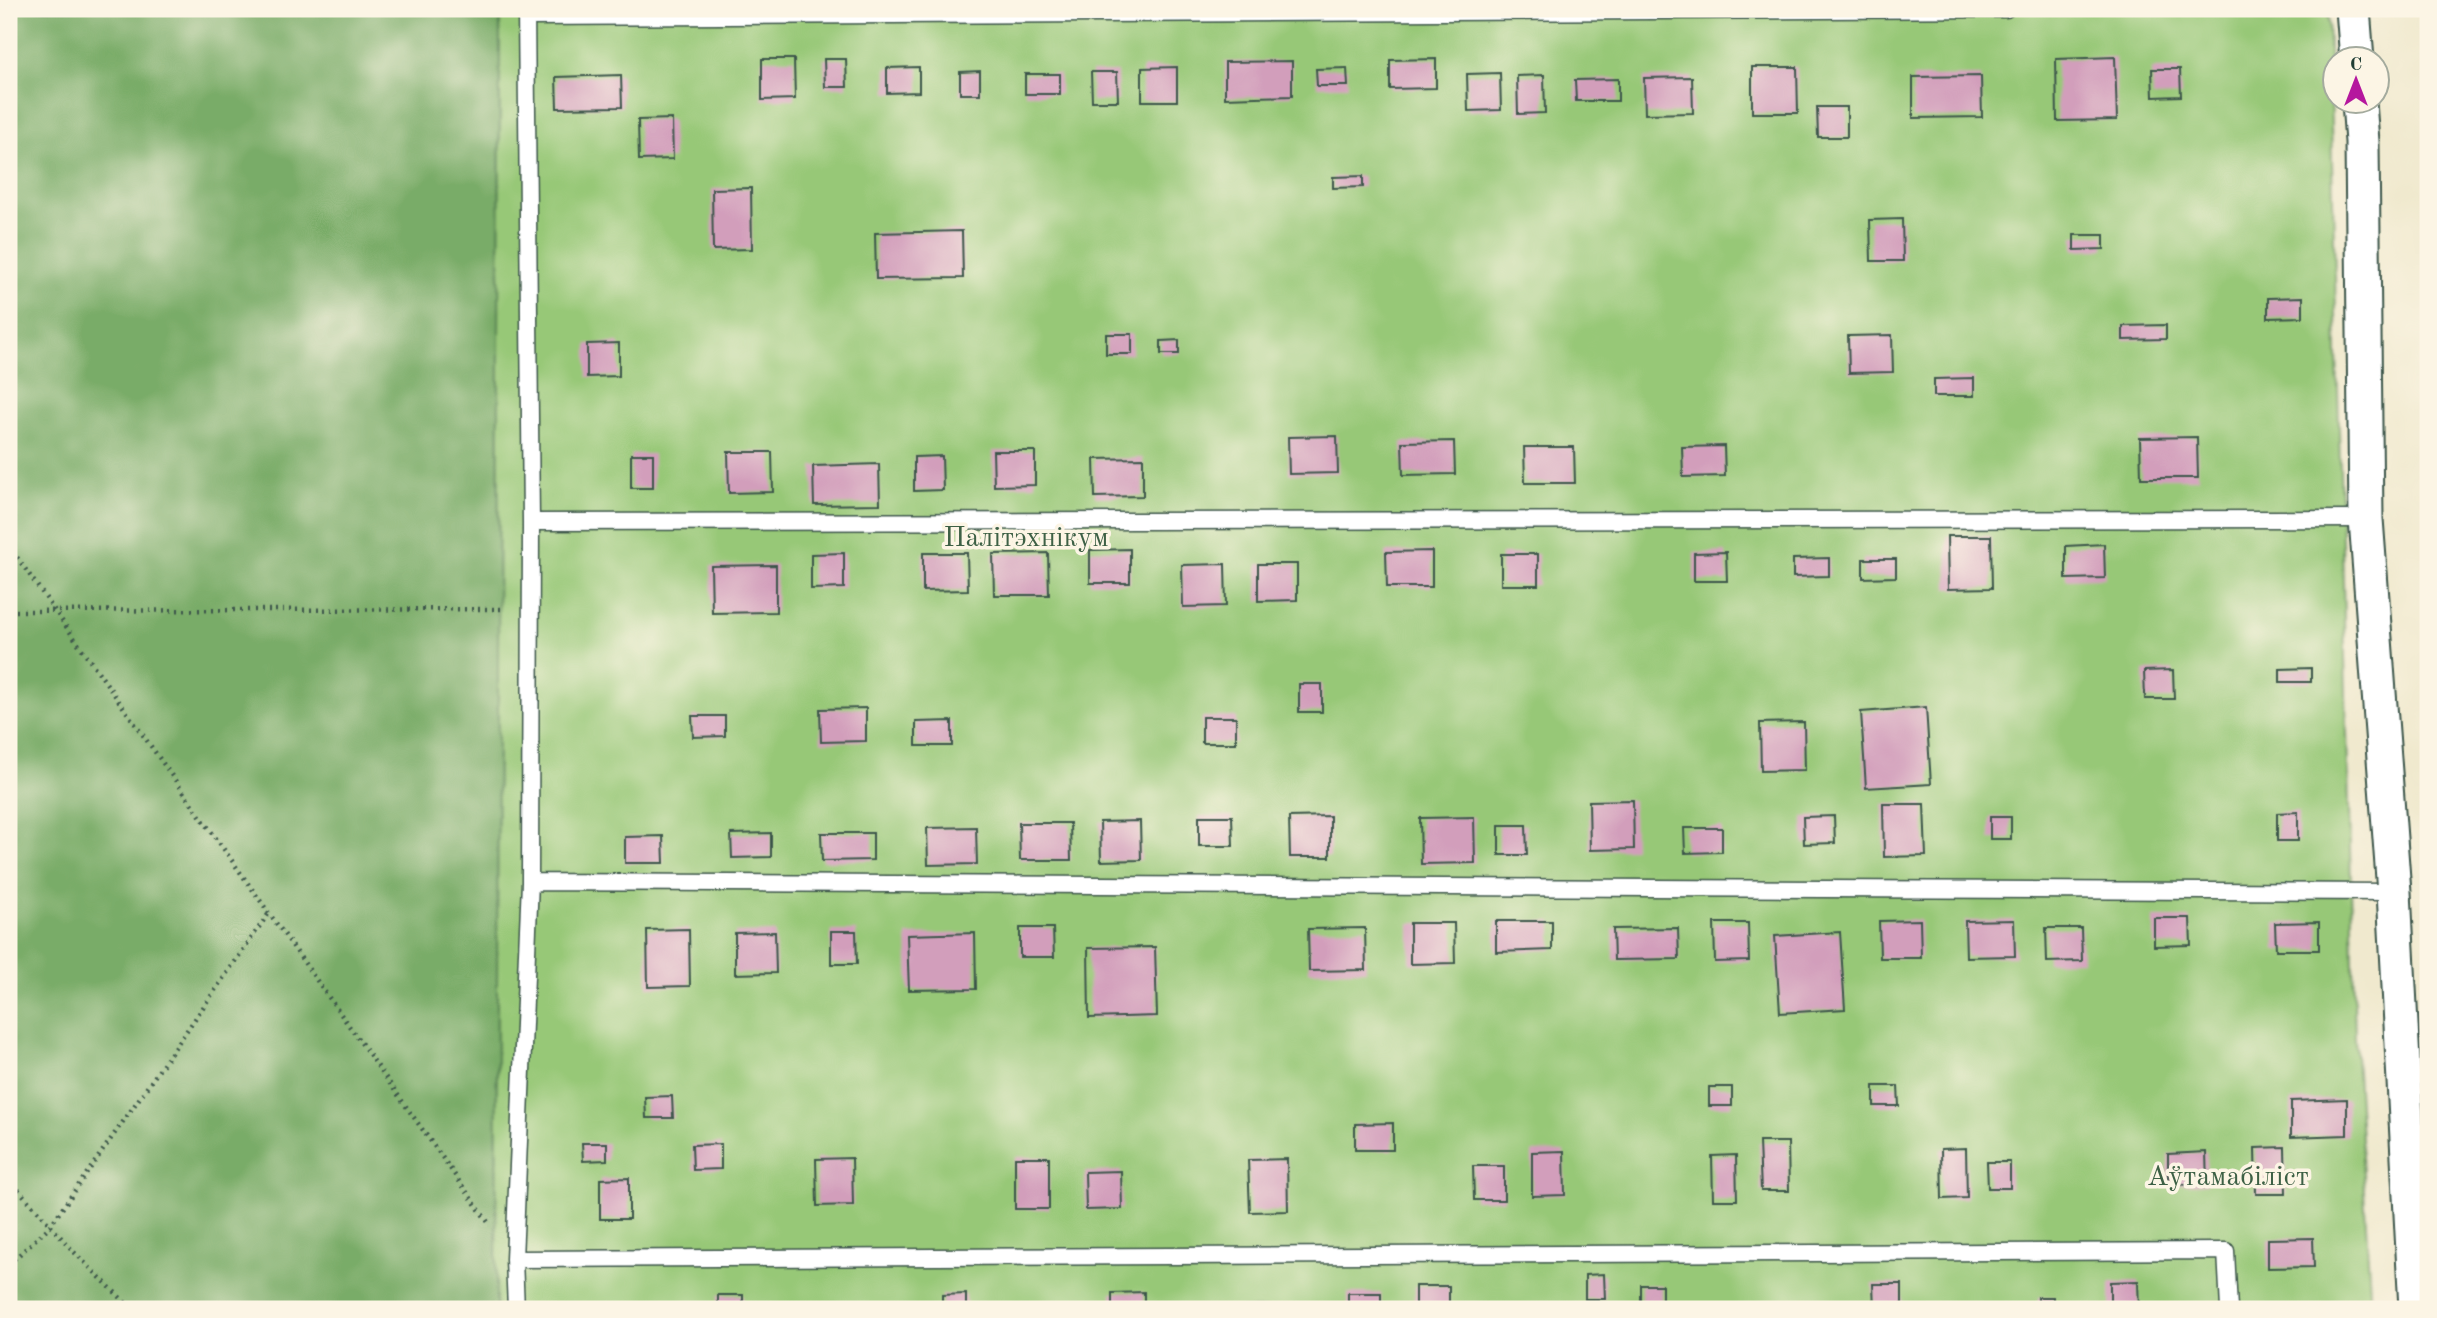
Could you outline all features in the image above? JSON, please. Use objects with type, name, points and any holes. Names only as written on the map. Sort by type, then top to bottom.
[{"type":"street","points":[[2353,9],[2356,46]]},
{"type":"street","points":[[2360,116],[2366,519],[2394,892],[2416,1309]]},
{"type":"lane","points":[[516,1309],[514,1259],[530,882],[531,522],[526,13],[2006,9]]},
{"type":"lane","points":[[531,522],[2366,519]]},
{"type":"lane","points":[[530,882],[2394,892]]},
{"type":"lane","points":[[514,1259],[2226,1251],[2229,1309]]},
{"type":"path","points":[[9,546],[514,1259]]},
{"type":"path","points":[[9,611],[498,608]]},
{"type":"path","points":[[9,1264],[50,1226],[269,913]]},
{"type":"path","points":[[9,1179],[74,1252],[132,1309]]},
{"type":"green space","points":[[9,9],[500,9],[496,1309],[9,1309]]},
{"type":"green space","name":"Палітэхнікум","points":[[500,9],[2328,9],[2329,46],[2322,46],[2322,116],[2331,116],[2355,1038],[2371,1309],[496,1309]]},
{"type":"building","points":[[2115,57],[2117,120],[2057,121],[2056,59]]},
{"type":"building","points":[[762,59],[794,59],[795,99],[762,100]]},
{"type":"building","points":[[824,59],[846,59],[847,87],[825,87]]},
{"type":"building","points":[[1436,59],[1436,88],[1390,89],[1390,60]]},
{"type":"building","points":[[1292,61],[1292,96],[1225,98],[1225,62]]},
{"type":"building","points":[[919,67],[919,92],[887,93],[887,68]]},
{"type":"building","points":[[1177,67],[1177,101],[1142,101],[1142,68]]},
{"type":"building","points":[[1752,67],[1797,67],[1798,113],[1752,113]]},
{"type":"building","points":[[1347,68],[1348,86],[1317,86],[1316,69]]},
{"type":"building","points":[[2152,69],[2180,69],[2181,96],[2153,97]]},
{"type":"building","points":[[980,71],[980,94],[960,94],[960,72]]},
{"type":"building","points":[[1091,72],[1117,72],[1118,101],[1092,101]]},
{"type":"building","points":[[1500,73],[1501,110],[1468,111],[1467,74]]},
{"type":"building","points":[[1025,74],[1060,74],[1060,94],[1025,94]]},
{"type":"building","points":[[621,75],[622,107],[557,108],[556,77]]},
{"type":"building","points":[[1544,75],[1545,113],[1518,114],[1517,76]]},
{"type":"building","points":[[1981,76],[1982,117],[1913,118],[1913,77]]},
{"type":"building","points":[[1692,77],[1693,113],[1645,114],[1644,78]]},
{"type":"building","points":[[1618,79],[1618,101],[1576,101],[1575,80]]},
{"type":"building","points":[[1817,107],[1847,107],[1847,137],[1818,137]]},
{"type":"building","points":[[672,119],[673,159],[639,160],[638,120]]},
{"type":"building","points":[[1363,176],[1363,187],[1333,188],[1333,177]]},
{"type":"building","points":[[751,188],[752,249],[713,250],[712,189]]},
{"type":"building","points":[[1902,219],[1903,261],[1871,261],[1870,220]]},
{"type":"building","points":[[962,231],[963,278],[876,279],[875,233]]},
{"type":"building","points":[[2074,235],[2104,235],[2104,249],[2074,250]]},
{"type":"building","points":[[2303,297],[2303,317],[2268,318],[2268,298]]},
{"type":"building","points":[[2166,325],[2166,339],[2123,340],[2123,326]]},
{"type":"building","points":[[1106,334],[1132,334],[1132,354],[1106,354]]},
{"type":"building","points":[[1892,335],[1893,372],[1849,373],[1848,336]]},
{"type":"building","points":[[1179,340],[1179,354],[1161,354],[1161,341]]},
{"type":"building","points":[[619,343],[619,376],[587,377],[587,344]]},
{"type":"building","points":[[1974,378],[1974,396],[1934,396],[1934,379]]},
{"type":"building","points":[[1337,436],[1338,473],[1289,474],[1288,437]]},
{"type":"building","points":[[2197,437],[2198,478],[2141,478],[2140,438]]},
{"type":"building","points":[[1454,441],[1455,474],[1403,475],[1402,442]]},
{"type":"building","points":[[1724,446],[1725,476],[1683,477],[1682,447]]},
{"type":"building","points":[[1524,447],[1574,447],[1575,483],[1525,483]]},
{"type":"building","points":[[993,451],[1035,451],[1035,485],[994,486]]},
{"type":"building","points":[[728,452],[772,452],[773,492],[729,493]]},
{"type":"building","points":[[631,454],[653,454],[653,488],[631,488]]},
{"type":"building","points":[[942,456],[943,490],[914,491],[914,457]]},
{"type":"building","points":[[1143,458],[1143,496],[1095,497],[1094,459]]},
{"type":"building","points":[[879,464],[880,504],[814,505],[813,466]]},
{"type":"building","points":[[1947,536],[1991,536],[1992,588],[1948,589]]},
{"type":"building","points":[[2104,544],[2105,578],[2066,579],[2066,546]]},
{"type":"building","points":[[1130,549],[1130,583],[1090,583],[1090,550]]},
{"type":"building","points":[[1432,551],[1432,587],[1387,587],[1386,552]]},
{"type":"building","points":[[1726,552],[1727,581],[1694,581],[1694,553]]},
{"type":"building","points":[[844,553],[844,588],[811,589],[811,554]]},
{"type":"building","points":[[923,553],[967,553],[968,590],[923,591]]},
{"type":"building","points":[[1048,553],[1049,595],[994,595],[993,554]]},
{"type":"building","points":[[1501,554],[1538,554],[1538,585],[1501,585]]},
{"type":"building","points":[[1829,558],[1829,576],[1793,577],[1793,559]]},
{"type":"building","points":[[1863,559],[1896,559],[1896,577],[1863,578]]},
{"type":"building","points":[[1225,564],[1226,606],[1183,607],[1182,565]]},
{"type":"building","points":[[1258,564],[1297,564],[1297,600],[1258,601]]},
{"type":"building","points":[[776,565],[776,612],[712,613],[711,566]]},
{"type":"building","points":[[2311,668],[2311,682],[2280,682],[2280,669]]},
{"type":"building","points":[[2173,670],[2174,699],[2145,699],[2144,671]]},
{"type":"building","points":[[1299,684],[1322,684],[1322,712],[1299,712]]},
{"type":"building","points":[[1926,707],[1931,784],[1866,788],[1861,712]]},
{"type":"building","points":[[866,708],[866,741],[821,742],[820,709]]},
{"type":"building","points":[[692,716],[725,716],[725,736],[693,737]]},
{"type":"building","points":[[1202,717],[1236,717],[1236,743],[1202,743]]},
{"type":"building","points":[[952,721],[952,746],[916,746],[916,722]]},
{"type":"building","points":[[1804,722],[1805,770],[1761,771],[1760,723]]},
{"type":"building","points":[[1633,800],[1634,849],[1590,850],[1589,801]]},
{"type":"building","points":[[1883,804],[1924,804],[1926,856],[1884,857]]},
{"type":"building","points":[[2298,812],[2298,841],[2277,841],[2277,813]]},
{"type":"building","points":[[1199,816],[1232,816],[1233,846],[1199,846]]},
{"type":"building","points":[[1330,816],[1330,857],[1290,857],[1289,817]]},
{"type":"building","points":[[1834,816],[1835,843],[1804,844],[1803,817]]},
{"type":"building","points":[[1474,817],[1475,863],[1421,864],[1420,818]]},
{"type":"building","points":[[1990,817],[2011,817],[2011,839],[1990,839]]},
{"type":"building","points":[[1140,821],[1141,860],[1101,861],[1100,822]]},
{"type":"building","points":[[1019,823],[1070,823],[1071,860],[1020,860]]},
{"type":"building","points":[[1499,825],[1526,825],[1527,855],[1499,855]]},
{"type":"building","points":[[976,827],[977,864],[928,865],[927,828]]},
{"type":"building","points":[[1684,828],[1722,828],[1722,852],[1685,853]]},
{"type":"building","points":[[771,833],[771,857],[732,858],[731,834]]},
{"type":"building","points":[[821,833],[873,833],[873,860],[822,861]]},
{"type":"building","points":[[663,836],[664,863],[625,863],[625,837]]},
{"type":"building","points":[[2154,918],[2190,918],[2191,945],[2154,946]]},
{"type":"building","points":[[1920,920],[1921,958],[1880,958],[1879,921]]},
{"type":"building","points":[[2014,920],[2015,956],[1966,957],[1965,921]]},
{"type":"building","points":[[1496,921],[1552,921],[1552,950],[1496,952]]},
{"type":"building","points":[[2319,922],[2319,950],[2276,950],[2275,923]]},
{"type":"building","points":[[1410,923],[1454,923],[1455,963],[1410,964]]},
{"type":"building","points":[[1714,923],[1748,923],[1749,961],[1715,962]]},
{"type":"building","points":[[1020,928],[1053,928],[1054,957],[1020,957]]},
{"type":"building","points":[[1365,928],[1366,970],[1309,971],[1308,929]]},
{"type":"building","points":[[1678,928],[1679,959],[1614,960],[1613,929]]},
{"type":"building","points":[[2046,928],[2081,928],[2082,961],[2047,962]]},
{"type":"building","points":[[689,929],[690,986],[648,987],[647,930]]},
{"type":"building","points":[[831,931],[856,931],[857,964],[831,964]]},
{"type":"building","points":[[775,932],[776,973],[735,974],[735,933]]},
{"type":"building","points":[[1840,932],[1845,1009],[1780,1013],[1775,936]]},
{"type":"building","points":[[975,933],[976,989],[909,990],[907,935]]},
{"type":"building","points":[[1155,947],[1157,1016],[1089,1018],[1088,948]]},
{"type":"building","points":[[1874,1086],[1898,1086],[1899,1106],[1874,1106]]},
{"type":"building","points":[[1709,1087],[1732,1087],[1732,1106],[1709,1106]]},
{"type":"building","points":[[672,1096],[673,1118],[646,1118],[645,1097]]},
{"type":"building","points":[[2347,1099],[2347,1135],[2291,1137],[2291,1101]]},
{"type":"building","points":[[1393,1123],[1393,1150],[1355,1150],[1355,1124]]},
{"type":"building","points":[[1759,1142],[1788,1142],[1789,1191],[1761,1191]]},
{"type":"building","points":[[582,1143],[607,1143],[607,1160],[583,1161]]},
{"type":"building","points":[[721,1144],[721,1169],[693,1170],[692,1145]]},
{"type":"building","points":[[2285,1147],[2286,1194],[2256,1194],[2255,1148]]},
{"type":"building","points":[[1966,1148],[1967,1198],[1942,1199],[1941,1149]]},
{"type":"building","points":[[1564,1151],[1565,1195],[1532,1196],[1532,1152]]},
{"type":"building","points":[[2206,1152],[2207,1184],[2168,1185],[2168,1154]]},
{"type":"building","points":[[1736,1155],[1737,1200],[1713,1200],[1712,1156]]},
{"type":"building","points":[[1015,1157],[1049,1157],[1049,1209],[1015,1209]]},
{"type":"building","points":[[852,1158],[853,1205],[817,1206],[816,1159]]},
{"type":"building","points":[[1287,1159],[1288,1211],[1250,1212],[1248,1160]]},
{"type":"building","points":[[1987,1162],[2010,1162],[2010,1188],[1988,1188]]},
{"type":"building","points":[[1473,1166],[1504,1166],[1504,1200],[1474,1200]]},
{"type":"building","points":[[1121,1171],[1122,1209],[1086,1210],[1085,1172]]},
{"type":"building","points":[[629,1178],[629,1219],[600,1219],[600,1179]]},
{"type":"building","points":[[2313,1238],[2314,1267],[2268,1268],[2268,1239]]},
{"type":"building","points":[[1604,1274],[1605,1299],[1585,1299],[1585,1275]]},
{"type":"building","points":[[2138,1281],[2139,1309],[2110,1309],[2110,1282]]},
{"type":"building","points":[[1873,1284],[1902,1284],[1902,1309],[1874,1309]]},
{"type":"building","points":[[1641,1285],[1662,1285],[1662,1309],[1641,1309]]},
{"type":"building","points":[[1415,1286],[1449,1286],[1449,1309],[1415,1309]]},
{"type":"building","points":[[1144,1292],[1144,1309],[1112,1309],[1112,1293]]},
{"type":"building","points":[[1348,1293],[1381,1293],[1381,1309],[1348,1309]]},
{"type":"building","points":[[966,1294],[966,1309],[942,1309],[942,1295]]},
{"type":"building","points":[[718,1295],[743,1295],[743,1309],[718,1309]]},
{"type":"building","points":[[2038,1297],[2053,1297],[2053,1309],[2038,1309]]},
{"type":"park label","name":"Аўтамабіліст","points":[[2228,1175]]}]
